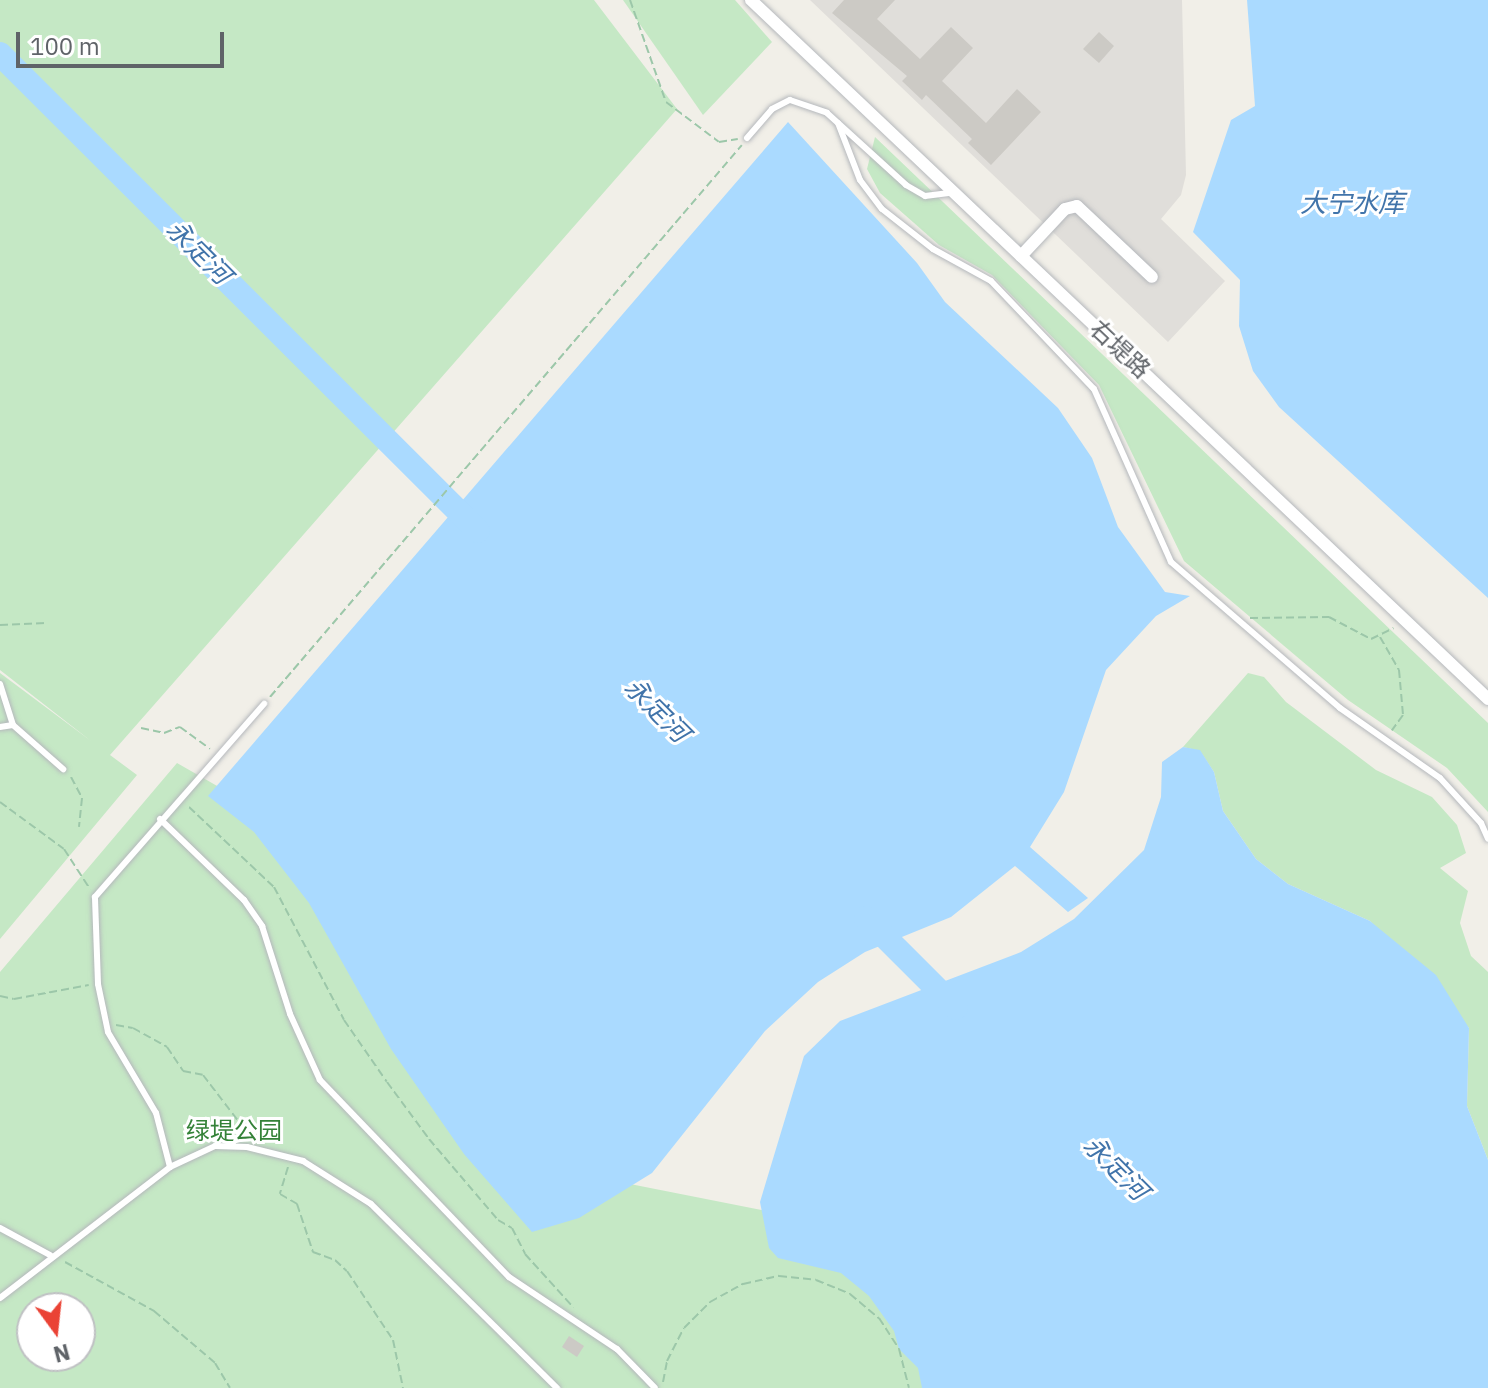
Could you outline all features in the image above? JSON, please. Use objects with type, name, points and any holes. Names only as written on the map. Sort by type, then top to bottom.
[{"type":"street","name":"右堤路","points":[[751,0],[1488,699]]},
{"type":"street","points":[[1021,256],[1065,209],[1077,206],[1152,277]]},
{"type":"lane","points":[[747,138],[772,109],[790,100],[827,113],[906,185],[925,196],[954,193]]},
{"type":"lane","points":[[841,127],[860,180],[882,209],[933,249],[991,281],[1094,389],[1171,562],[1340,708],[1440,778],[1481,823],[1488,839]]},
{"type":"lane","points":[[0,684],[13,725],[63,769]]},
{"type":"lane","points":[[170,1167],[156,1113],[107,1024],[98,984],[95,897],[160,819],[219,758],[264,704]]},
{"type":"lane","points":[[0,727],[13,725]]},
{"type":"lane","points":[[160,819],[244,900],[262,926],[290,1014],[320,1080],[509,1277],[617,1349],[655,1388]]},
{"type":"lane","points":[[0,1298],[50,1255],[170,1167],[215,1146],[257,1150],[293,1159],[340,1181],[371,1204],[557,1388]]},
{"type":"lane","points":[[0,1228],[50,1255]]},
{"type":"path","points":[[630,0],[666,102],[719,142],[747,138]]},
{"type":"path","points":[[264,704],[747,138]]},
{"type":"path","points":[[1241,621],[1256,615],[1329,617],[1355,634],[1380,636],[1404,619]]},
{"type":"path","points":[[0,625],[46,623]]},
{"type":"path","points":[[1380,636],[1399,670],[1403,715],[1385,740]]},
{"type":"path","points":[[141,728],[164,733],[180,727],[219,758]]},
{"type":"path","points":[[63,769],[79,785],[83,813],[79,827]]},
{"type":"path","points":[[178,799],[274,887],[344,1020],[429,1139],[498,1220],[512,1228],[525,1254],[566,1297],[576,1322]]},
{"type":"path","points":[[0,802],[64,849],[95,897]]},
{"type":"path","points":[[0,996],[14,999],[98,984]]},
{"type":"path","points":[[107,1024],[133,1028],[167,1047],[183,1071],[203,1075],[257,1150]]},
{"type":"path","points":[[293,1159],[280,1194],[297,1204],[313,1252],[335,1260],[347,1271],[393,1340],[403,1388]]},
{"type":"path","points":[[50,1255],[154,1311],[215,1363],[230,1388]]},
{"type":"path","points":[[662,1388],[667,1361],[684,1328],[710,1302],[743,1284],[779,1276],[828,1285],[850,1294],[879,1318],[899,1349],[909,1388]]},
{"type":"shaded area","points":[[810,0],[1182,0],[1186,175],[1181,195],[1161,219],[1225,281],[1168,342]]},
{"type":"green space","points":[[0,0],[594,0],[677,109],[110,755],[137,775],[0,939],[0,673],[91,741],[0,670]]},
{"type":"green space","points":[[623,0],[735,0],[772,42],[703,115]]},
{"type":"green space","points":[[875,137],[1488,723],[1488,812],[1447,768],[1348,700],[1184,561],[1099,385],[992,275],[939,245],[880,193],[867,169]]},
{"type":"green space","points":[[1248,673],[1264,677],[1286,702],[1376,770],[1432,797],[1457,825],[1466,853],[1440,868],[1468,891],[1460,923],[1471,956],[1488,972],[1488,1160],[1467,1106],[1469,1028],[1370,921],[1288,884],[1256,859],[1223,811],[1214,772],[1200,751],[1183,747]]},
{"type":"green space","name":"绿堤公园","points":[[177,763],[336,854],[534,1165],[792,1216],[975,1388],[0,1388],[0,972]]},
{"type":"water","name":"大宁水库","points":[[1247,0],[1488,0],[1488,598],[1279,407],[1253,371],[1239,326],[1240,280],[1193,232],[1231,120],[1255,106]]},
{"type":"water","points":[[788,122],[917,263],[945,302],[1058,408],[1092,458],[1118,527],[1165,592],[1190,596],[1156,616],[1106,670],[1064,792],[1030,847],[1088,898],[1068,912],[1015,866],[951,917],[865,952],[818,982],[765,1031],[652,1173],[579,1218],[532,1232],[464,1154],[391,1049],[309,903],[254,832],[208,796]]},
{"type":"water","points":[[1183,747],[1200,750],[1214,772],[1223,811],[1256,859],[1288,884],[1370,921],[1436,975],[1469,1028],[1467,1106],[1488,1160],[1488,1388],[922,1388],[918,1368],[899,1349],[894,1331],[869,1296],[841,1273],[778,1258],[769,1248],[760,1202],[804,1056],[840,1021],[1021,952],[1074,919],[1144,850],[1161,797],[1162,762]]},
{"type":"building","points":[[844,0],[895,0],[877,19],[920,59],[951,27],[973,48],[942,81],[986,123],[1017,89],[1041,112],[991,165],[968,143],[972,139],[926,95],[922,100],[902,81],[907,76],[832,13]]},
{"type":"building","points":[[1099,32],[1114,46],[1099,63],[1083,49]]},
{"type":"building","points":[[569,1336],[584,1346],[577,1357],[562,1347]]},
{"type":"waterway","name":"永定河","points":[[0,54],[478,531]]},
{"type":"waterway","name":"永定河","points":[[866,918],[956,1008]]}]
